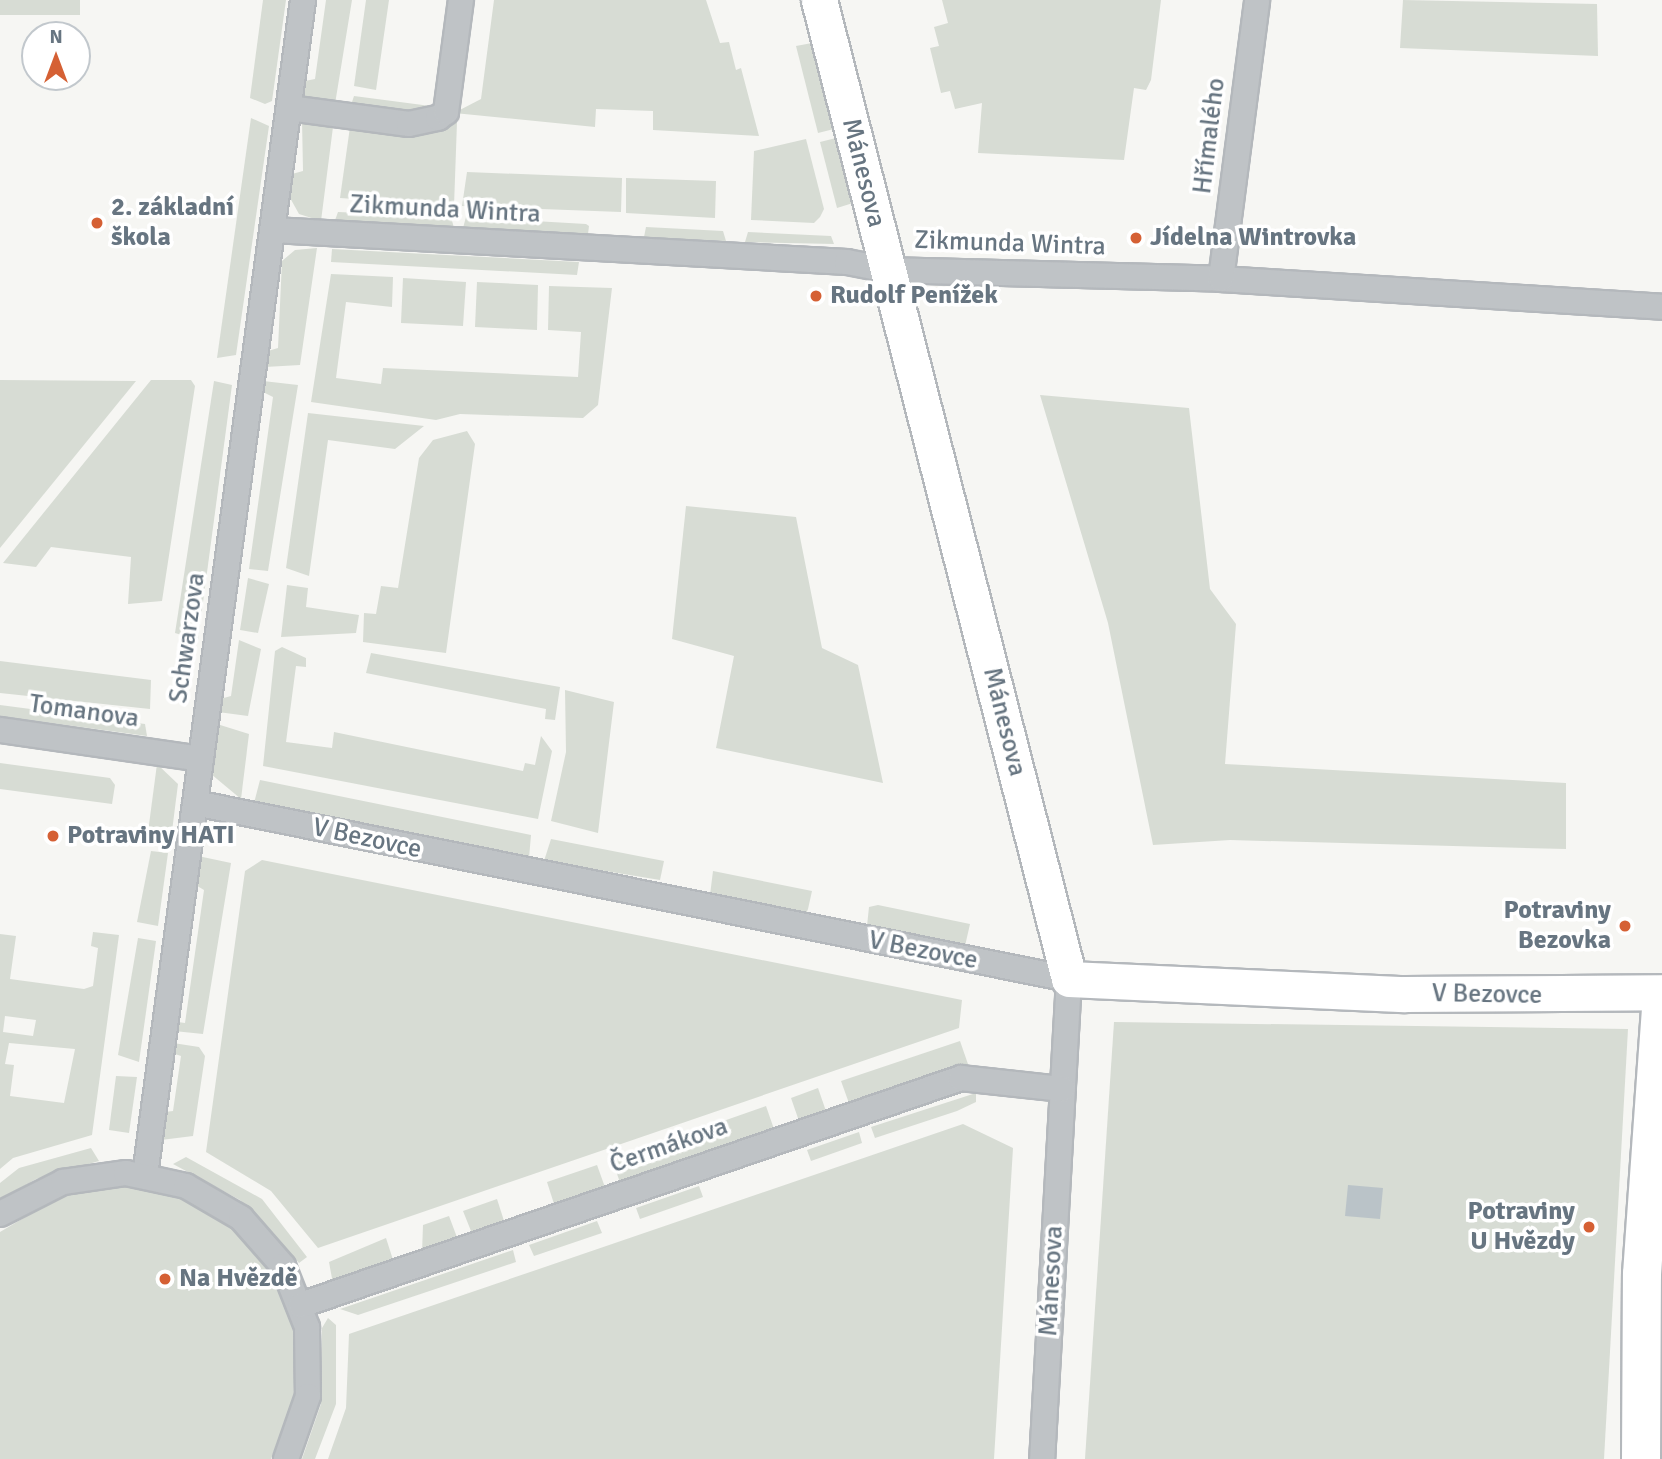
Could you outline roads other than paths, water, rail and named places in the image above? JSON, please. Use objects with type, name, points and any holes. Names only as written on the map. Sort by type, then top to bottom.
[{"type":"main road","points":[[1641,1459],[1642,1274],[1662,994]]},
{"type":"street","name":"Schwarzova","points":[[145,1175],[303,0]]},
{"type":"street","points":[[289,108],[409,124],[438,118],[446,112],[461,0]]},
{"type":"street","name":"Mánesova","points":[[819,0],[1069,979],[1042,1459]]},
{"type":"street","name":"Hřímalého","points":[[1221,279],[1257,0]]},
{"type":"street","name":"Zikmunda Wintra","points":[[272,230],[848,262],[888,270],[1221,279],[1662,307]]},
{"type":"street","name":"Tomanova","points":[[0,730],[201,759]]},
{"type":"street","name":"V Bezovce","points":[[195,803],[1069,979],[1405,994],[1620,997],[1662,994]]},
{"type":"street","name":"Čermákova","points":[[301,1305],[961,1078],[1062,1089]]},
{"type":"street","points":[[0,1214],[74,1179],[145,1175],[196,1190],[242,1218],[277,1257],[301,1305],[310,1385],[286,1459]]},
{"type":"place","name":"2. základní škola","points":[[97,223]]},
{"type":"place","name":"Jídelna Wintrovka","points":[[1136,238]]},
{"type":"place","name":"Rudolf Penížek","points":[[816,296]]},
{"type":"place","name":"Potraviny HATI","points":[[53,836]]},
{"type":"place","name":"Potraviny Bezovka","points":[[1625,926]]},
{"type":"place","name":"Potraviny U Hvězdy","points":[[1589,1227]]},
{"type":"place","name":"Na Hvězdě","points":[[165,1279]]}]
